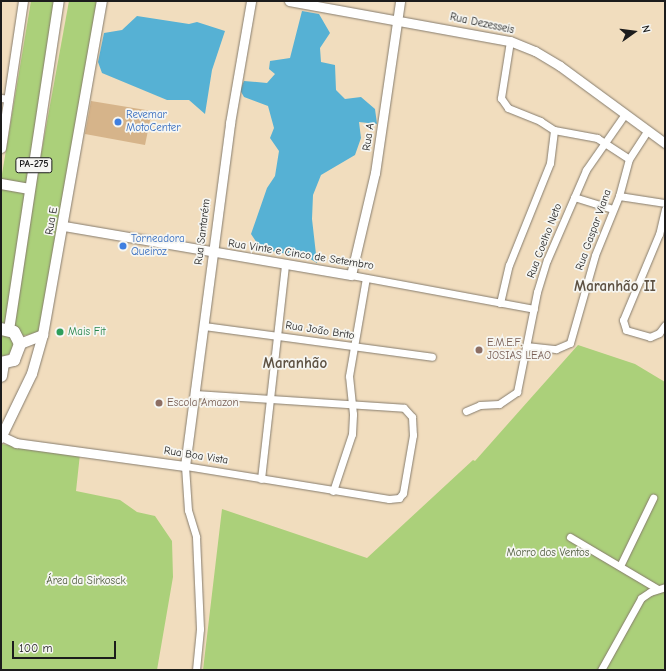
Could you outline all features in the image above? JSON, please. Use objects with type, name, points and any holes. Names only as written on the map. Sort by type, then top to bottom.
[{"type":"highway","name":"PA-275","points":[[5,329],[18,337],[20,344]]},
{"type":"highway","points":[[1,376],[2,363],[14,360],[20,344]]},
{"type":"main road","name":"PA-275","points":[[5,329],[30,189],[59,1]]},
{"type":"main road","name":"Rua E","points":[[1,437],[32,374],[43,335],[64,226],[102,1]]},
{"type":"main road","points":[[1,184],[30,189]]},
{"type":"main road","points":[[20,344],[43,335]]},
{"type":"street","points":[[1,148],[5,98],[23,1]]},
{"type":"street","name":"Rua Santarém","points":[[185,466],[230,123],[251,1]]},
{"type":"street","name":"Rua Dezesseis","points":[[289,1],[327,4],[510,41],[535,50],[665,143]]},
{"type":"street","name":"Rua A","points":[[351,275],[375,173],[400,1]]},
{"type":"street","points":[[510,41],[502,90],[503,103],[515,113],[540,121],[554,130],[589,136],[604,143],[629,160]]},
{"type":"street","name":"Rua Coelho Neto","points":[[466,411],[480,406],[492,406],[514,396],[547,260],[586,170],[625,114]]},
{"type":"street","name":"Rua Coelho Neto","points":[[500,303],[509,265],[550,163],[554,130]]},
{"type":"street","name":"Rua Gaspar Viana","points":[[526,346],[556,349],[570,343],[573,323],[613,208],[619,196],[629,160],[648,131]]},
{"type":"street","points":[[619,196],[665,203]]},
{"type":"street","points":[[574,197],[613,208]]},
{"type":"street","points":[[665,209],[659,234],[625,313],[624,326],[631,332],[652,337],[665,325]]},
{"type":"street","name":"Rua Vinte e Cinco de Setembro","points":[[64,226],[212,253],[351,275],[534,309]]},
{"type":"street","points":[[261,479],[285,264]]},
{"type":"street","points":[[333,491],[352,434],[349,376],[352,347],[366,278]]},
{"type":"street","name":"Rua João Brito","points":[[204,326],[432,357]]},
{"type":"street","points":[[195,394],[351,404]]},
{"type":"street","name":"Rua Boa Vista","points":[[1,437],[16,443],[185,466],[333,491],[389,499],[399,498],[403,493],[413,435],[412,417],[406,409],[400,407],[351,404]]},
{"type":"street","points":[[185,466],[188,510],[196,537],[200,629],[196,670]]},
{"type":"street","points":[[620,566],[653,498]]},
{"type":"street","points":[[570,537],[661,588]]},
{"type":"street","points":[[601,670],[641,598],[661,588]]},
{"type":"green space","points":[[31,1],[60,1],[5,323],[1,326],[1,180]]},
{"type":"green space","points":[[69,1],[97,1],[40,332],[18,337],[9,330]]},
{"type":"green space","points":[[1,335],[11,337],[14,343],[11,353],[5,356],[1,356]]},
{"type":"green space","name":"Morro dos Ventos","points":[[578,345],[635,364],[665,382],[665,670],[203,670],[222,509],[367,558],[473,460],[475,461]]},
{"type":"green space","name":"Área da Sirkosck","points":[[1,444],[80,454],[76,491],[120,500],[137,512],[155,516],[172,541],[173,577],[157,670],[1,670]]},
{"type":"water","points":[[302,11],[319,14],[330,33],[320,48],[321,62],[335,65],[336,90],[345,99],[361,97],[375,109],[377,124],[359,122],[361,138],[355,155],[321,175],[313,195],[312,219],[317,263],[294,249],[287,254],[261,249],[251,234],[267,188],[275,176],[279,151],[270,138],[274,128],[268,106],[244,97],[240,90],[244,81],[267,83],[275,74],[269,69],[270,61],[290,58]]},
{"type":"water","points":[[137,16],[189,24],[197,22],[225,31],[212,70],[205,114],[189,100],[167,100],[102,73],[98,62],[104,33],[122,30]]},
{"type":"building","name":"Revemar MotoCenter","points":[[91,101],[152,111],[145,145],[85,134]]},
{"type":"place","name":"Revemar MotoCenter","points":[[118,122]]},
{"type":"place","name":"Torneadora Queiroz","points":[[123,246]]},
{"type":"place","name":"Mais Fit","points":[[60,332]]},
{"type":"place","name":"E.M.E.F. JOSIAS LEAO","points":[[479,350]]},
{"type":"place","name":"Escola Amazon","points":[[159,403]]},
{"type":"district","name":"Maranhão II","points":[[615,287]]},
{"type":"district","name":"Maranhão","points":[[295,364]]}]
